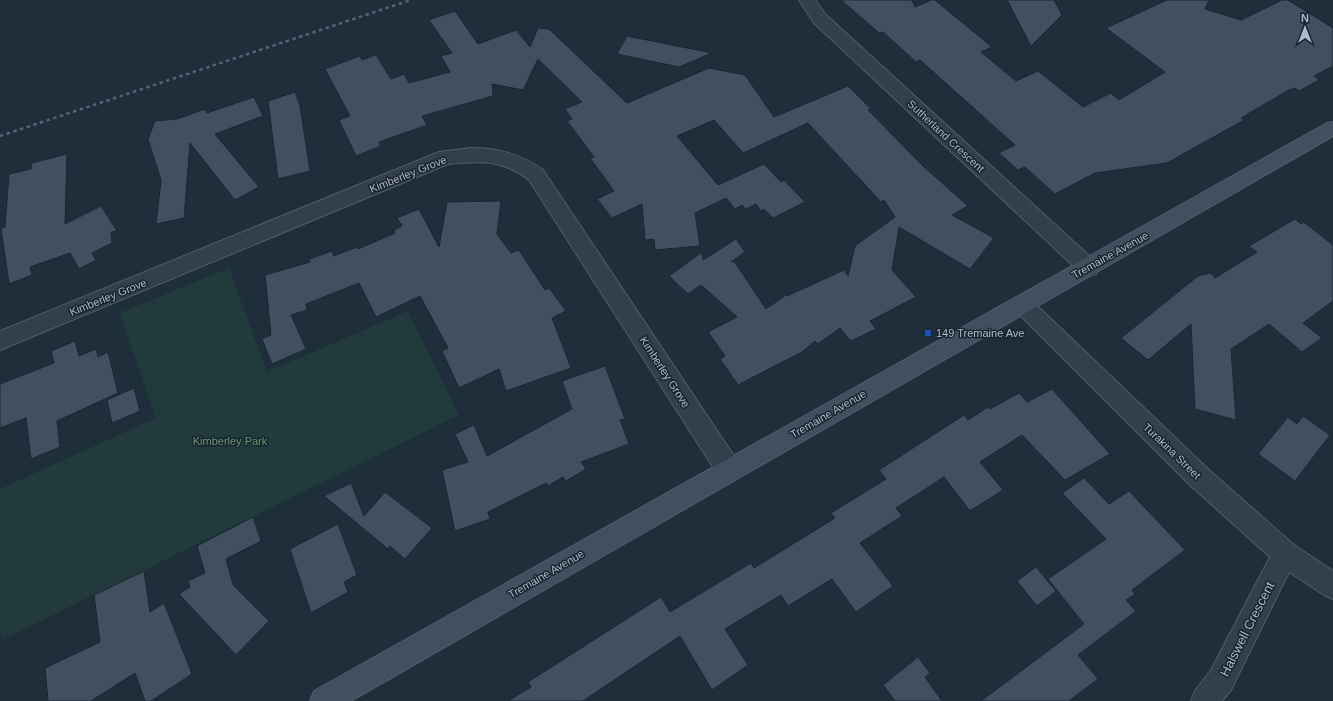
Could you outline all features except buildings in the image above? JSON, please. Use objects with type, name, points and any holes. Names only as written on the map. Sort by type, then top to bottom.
[{"type":"main road","name":"Tremaine Avenue","points":[[324,701],[1022,304],[1089,268],[1333,128]]},
{"type":"street","name":"Sutherland Crescent","points":[[807,0],[820,19],[1089,268]]},
{"type":"street","name":"Kimberley Grove","points":[[0,342],[446,157],[477,154],[501,157],[524,165],[536,175],[729,470]]},
{"type":"street","name":"Turakina Street","points":[[1022,304],[1200,478],[1285,554],[1333,586]]},
{"type":"street","name":"Halswell Crescent","points":[[1205,701],[1221,680],[1285,554]]},
{"type":"green space","name":"Kimberley Park","points":[[229,268],[267,372],[408,311],[459,415],[2,640],[0,631],[0,489],[156,418],[120,313]]},
{"type":"railway","points":[[0,136],[411,0]]},
{"type":"place","name":"149 Tremaine Ave","points":[[928,333]]}]
